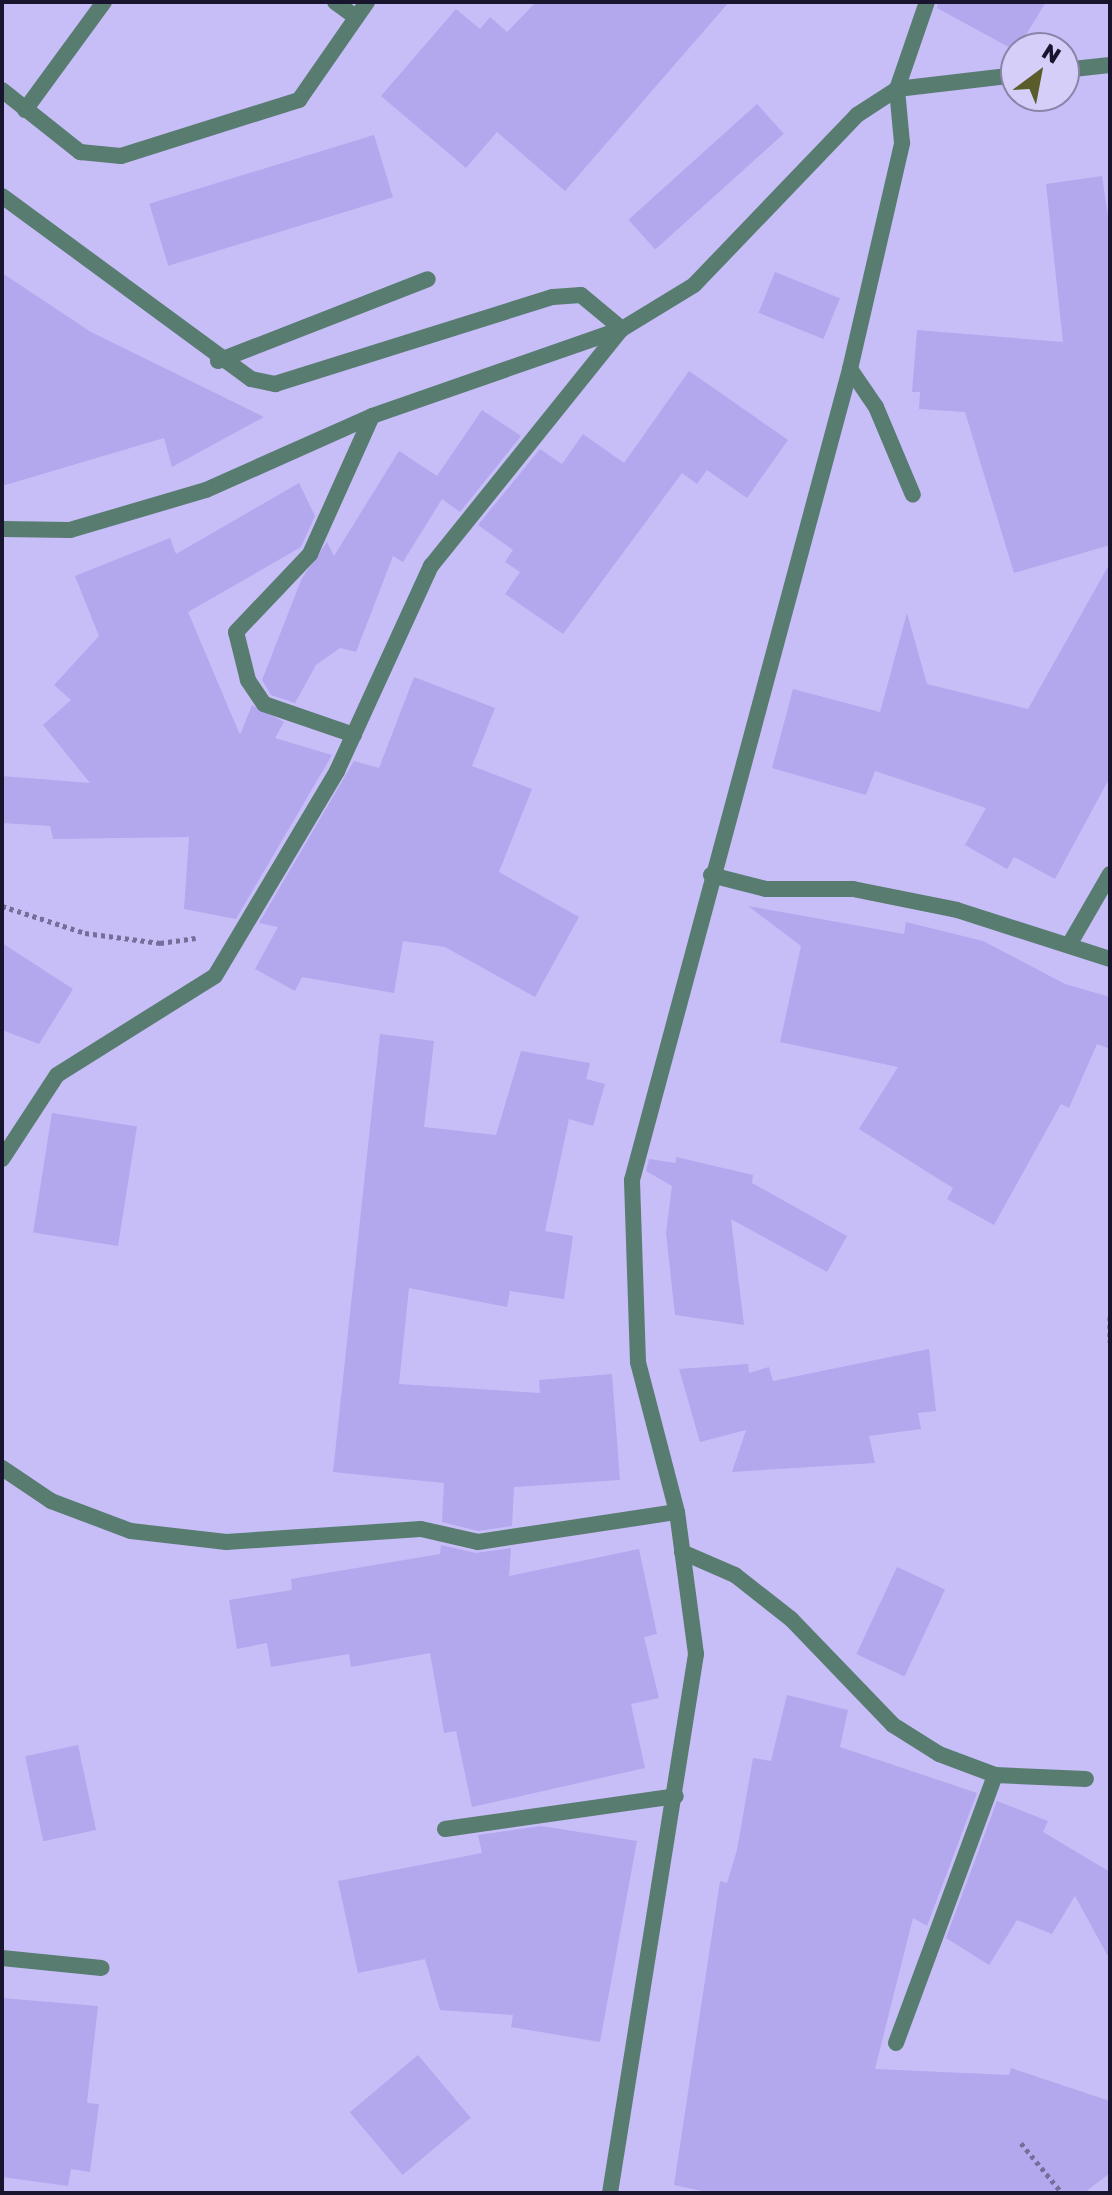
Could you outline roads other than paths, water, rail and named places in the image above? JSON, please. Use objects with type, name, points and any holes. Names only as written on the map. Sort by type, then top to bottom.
[{"type":"street","points":[[25,110],[104,2]]},
{"type":"street","points":[[335,2],[356,17]]},
{"type":"street","points":[[2,90],[80,152],[121,156],[299,100],[367,2]]},
{"type":"street","points":[[610,2193],[676,1796],[696,1654],[677,1512],[638,1362],[632,1180],[711,875],[850,369],[902,143],[897,89],[927,2]]},
{"type":"street","points":[[1080,68],[1110,65]]},
{"type":"street","points":[[2,529],[70,530],[206,490],[372,416],[622,329],[694,285],[857,115],[897,89],[1000,77]]},
{"type":"street","points":[[2,196],[218,361],[275,384],[553,297],[581,295],[622,329]]},
{"type":"street","points":[[218,361],[428,279]]},
{"type":"street","points":[[2,1159],[57,1075],[215,976],[354,735],[431,566],[622,329]]},
{"type":"street","points":[[850,369],[876,407],[913,495]]},
{"type":"street","points":[[354,735],[264,704],[248,680],[236,632],[310,554],[372,416]]},
{"type":"street","points":[[1069,945],[1110,874]]},
{"type":"street","points":[[711,875],[766,889],[853,889],[957,910],[1110,959]]},
{"type":"street","points":[[2,1468],[51,1501],[131,1531],[226,1542],[421,1529],[478,1542],[677,1512]]},
{"type":"street","points":[[682,1552],[735,1575],[791,1619],[893,1725],[995,1775],[1086,1779]]},
{"type":"street","points":[[896,2043],[995,1775]]},
{"type":"street","points":[[445,1829],[676,1796]]},
{"type":"street","points":[[2,1958],[102,1968]]}]
